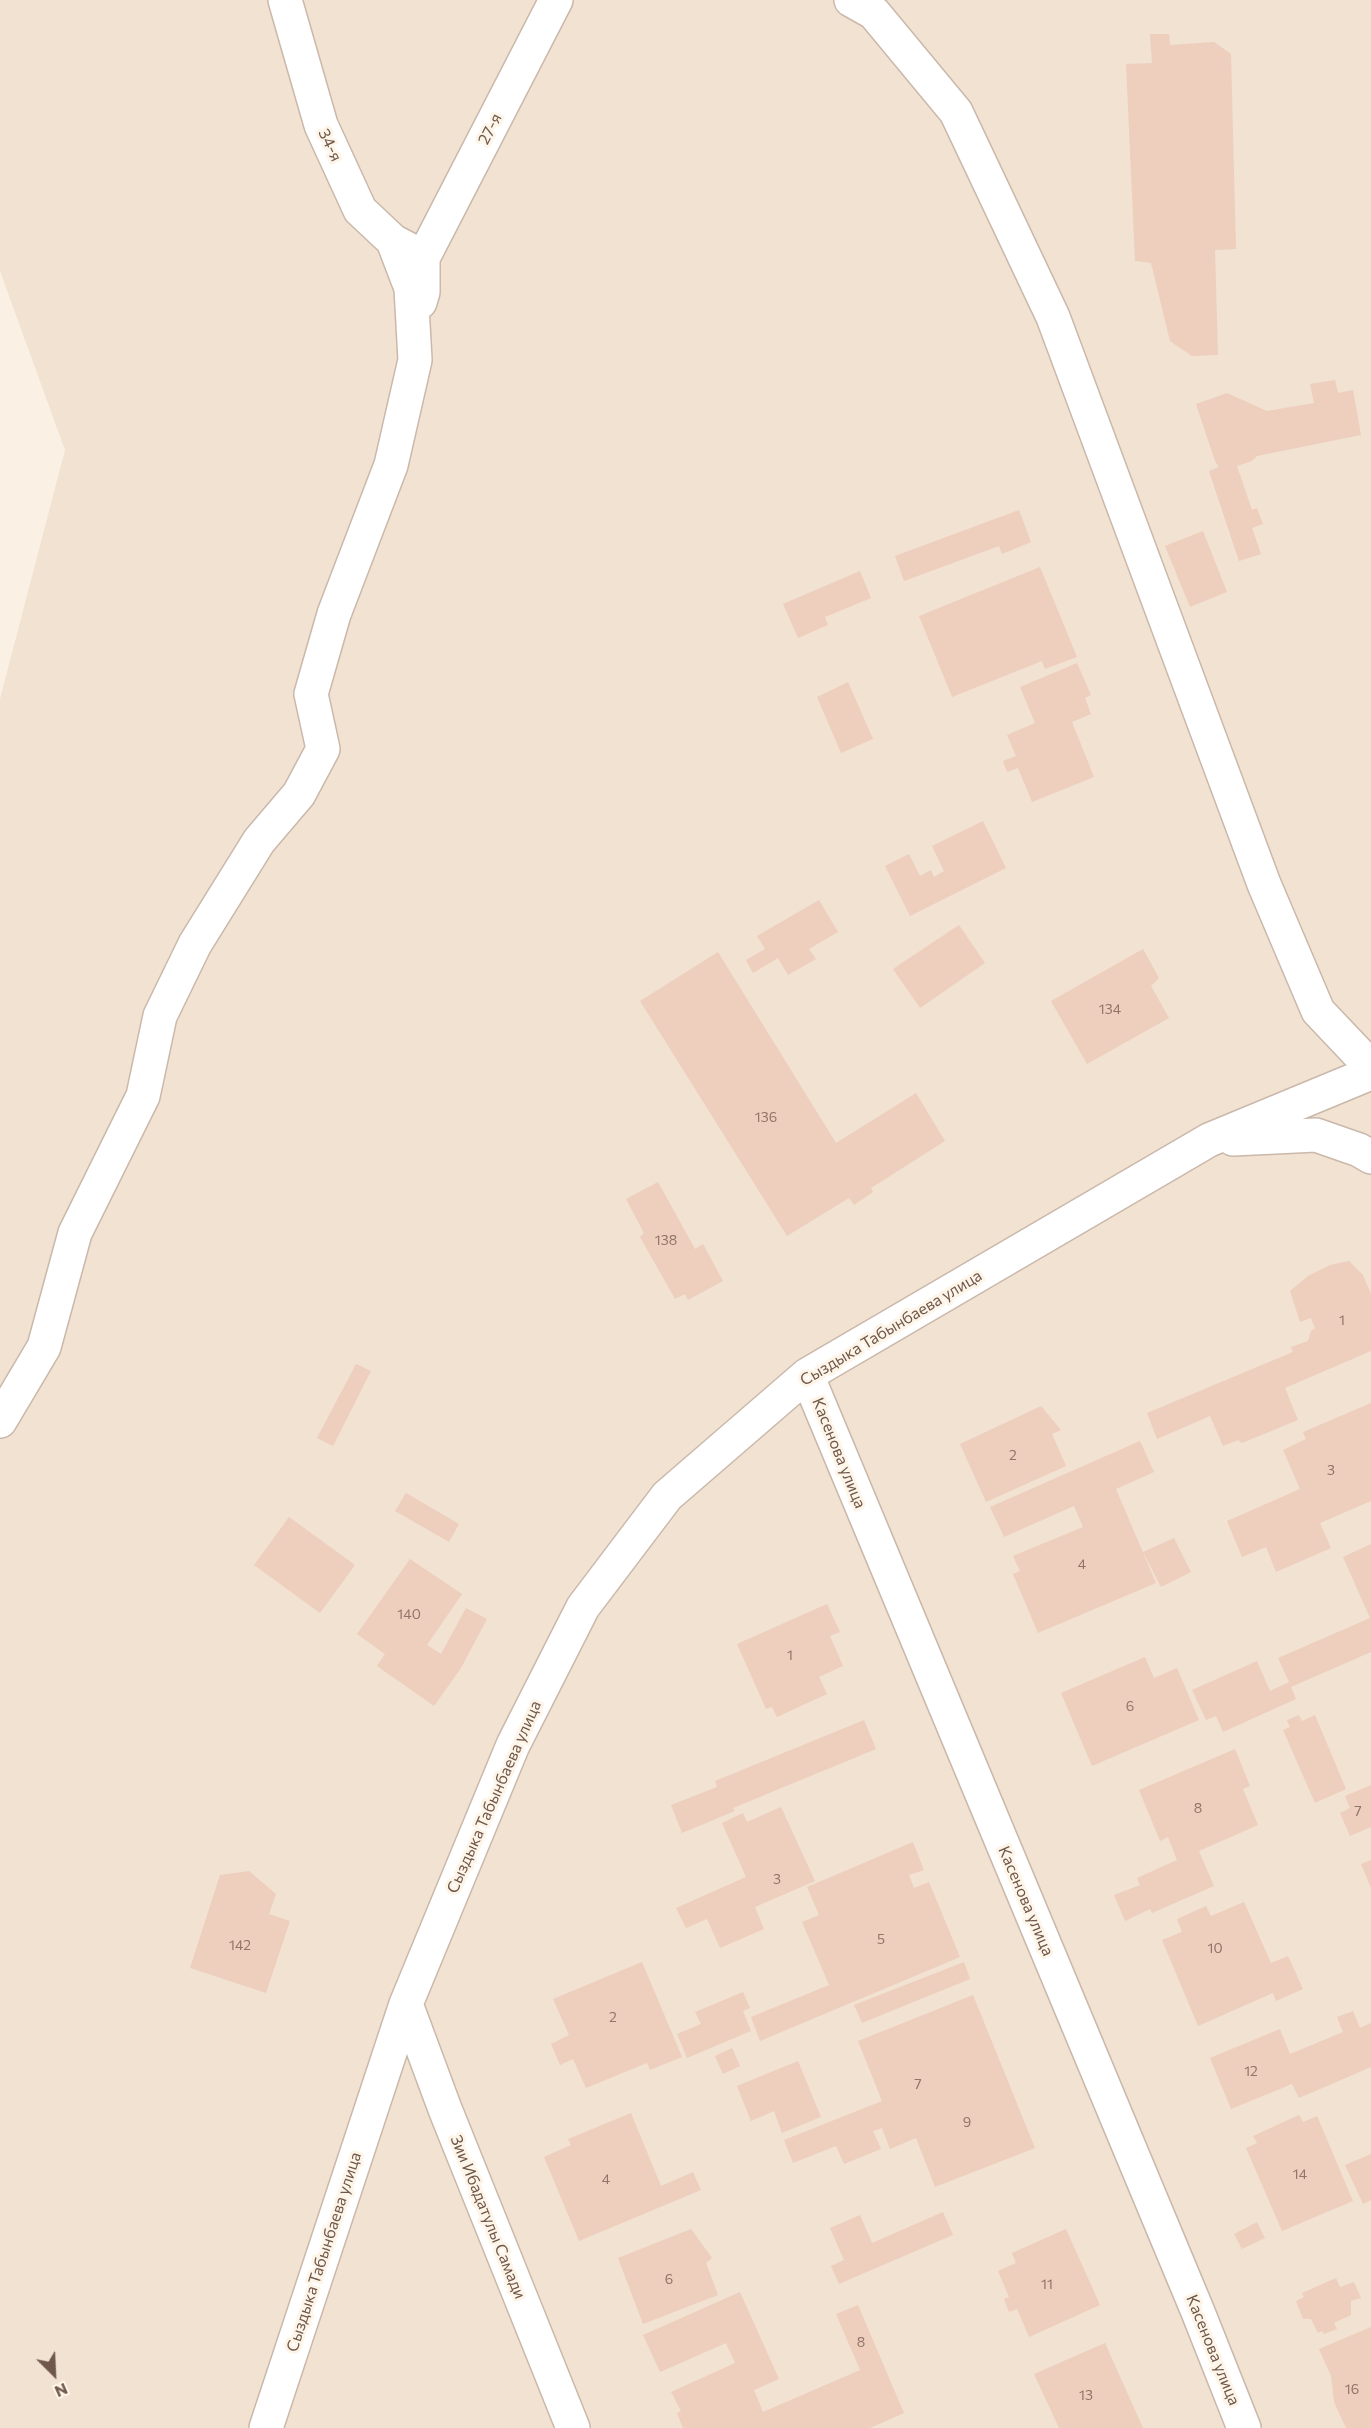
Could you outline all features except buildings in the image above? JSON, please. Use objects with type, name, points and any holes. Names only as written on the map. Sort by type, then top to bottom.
[{"type":"street","name":"34-я","points":[[285,0],[321,125],[360,210],[393,241],[423,258]]},
{"type":"street","name":"27-я","points":[[423,258],[556,0]]},
{"type":"street","points":[[851,0],[874,13],[956,112],[1053,317],[1264,884],[1318,1011],[1371,1067]]},
{"type":"street","points":[[0,1421],[44,1347],[75,1233],[143,1096],[159,1016],[195,945],[218,907],[259,841],[299,794],[323,749],[311,694],[334,614],[391,465],[415,360],[411,288],[393,241]]},
{"type":"street","points":[[413,327],[423,292],[423,258]]},
{"type":"street","name":"Сыздыка Табынбаева улица","points":[[267,2428],[406,2004],[513,1745],[583,1607],[667,1496],[807,1375],[1209,1140],[1371,1073]]},
{"type":"street","points":[[1209,1140],[1316,1135],[1359,1150],[1371,1157]]},
{"type":"street","name":"Касенова улица","points":[[807,1375],[1198,2312],[1244,2428]]},
{"type":"street","name":"Зии Ибадатулы Самади","points":[[406,2004],[445,2109],[573,2428]]},
{"type":"shaded area","points":[[0,0],[1371,0],[1371,2428],[0,2428],[0,699],[65,450],[0,271]]}]
